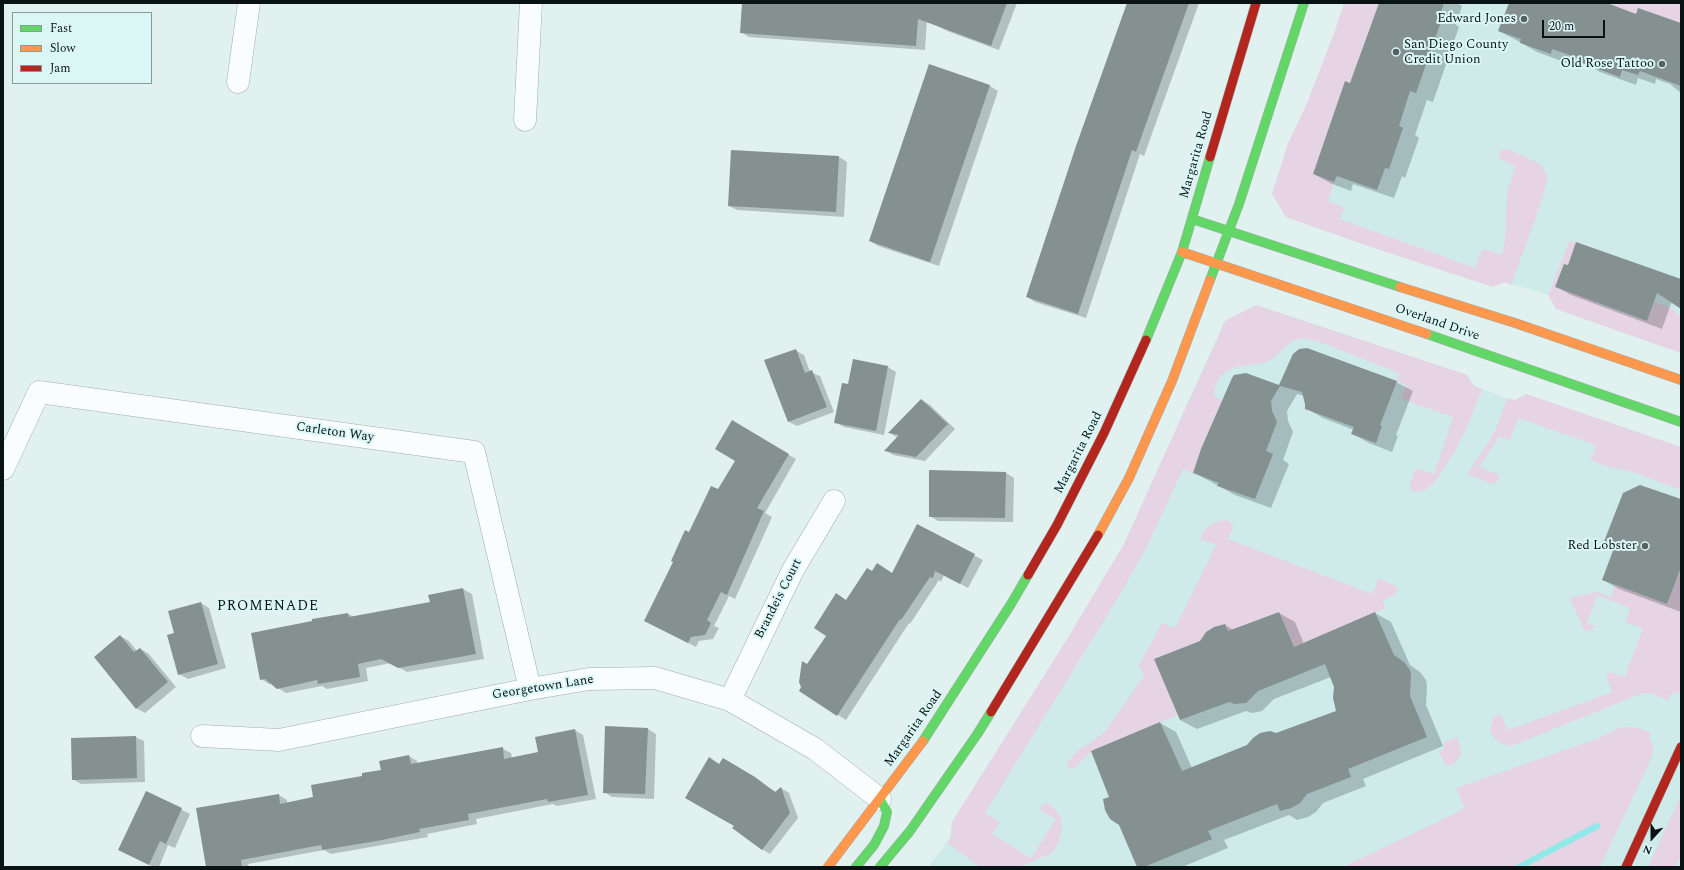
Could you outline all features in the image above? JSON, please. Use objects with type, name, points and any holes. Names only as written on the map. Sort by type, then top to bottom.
[{"type":"main road","name":"Margarita Road","points":[[828,867],[927,736],[1011,604],[1057,525],[1104,433],[1145,343],[1182,252],[1256,3]]},
{"type":"main road","points":[[880,867],[910,831],[978,733],[1093,544],[1129,478],[1172,382],[1239,204],[1304,3]]},
{"type":"main road","name":"Overland Drive","points":[[1192,219],[1444,302],[1529,328],[1681,380]]},
{"type":"main road","name":"Overland Drive","points":[[1182,252],[1382,318],[1681,422]]},
{"type":"main road","points":[[1626,867],[1681,747]]},
{"type":"main road","points":[[856,867],[874,845],[884,826],[887,812],[880,799]]},
{"type":"street","points":[[238,82],[249,3]]},
{"type":"street","points":[[525,120],[531,3]]},
{"type":"street","name":"Carleton Way","points":[[3,469],[39,392],[474,452],[530,689]]},
{"type":"street","name":"Brandeis Court","points":[[730,700],[793,570],[834,501]]},
{"type":"street","name":"Georgetown Lane","points":[[202,736],[278,740],[530,689],[589,679],[655,678],[730,700],[815,749],[880,799]]},
{"type":"shaded area","points":[[1344,3],[1681,3],[1681,353],[1556,309],[1548,295],[1505,282],[1493,287],[1368,246],[1286,217],[1272,194],[1288,144],[1308,101]]},
{"type":"shaded area","points":[[1344,3],[1379,3],[1355,71],[1378,92],[1345,81],[1313,174],[1334,182],[1328,201],[1344,208],[1340,219],[1475,268],[1481,252],[1484,249],[1502,255],[1505,240],[1507,193],[1515,166],[1499,159],[1500,151],[1508,149],[1540,164],[1547,174],[1547,181],[1535,220],[1511,285],[1505,282],[1493,287],[1368,246],[1286,217],[1272,194],[1288,144],[1308,101]]},
{"type":"shaded area","points":[[1607,3],[1681,3],[1681,23],[1638,8],[1636,14]]},
{"type":"shaded area","points":[[1570,241],[1576,242],[1568,265],[1564,264],[1555,287],[1577,295],[1597,298],[1596,303],[1647,321],[1654,302],[1670,308],[1681,316],[1681,353],[1556,309],[1548,295]]},
{"type":"shaded area","points":[[1256,305],[1467,375],[1475,386],[1507,398],[1515,400],[1526,394],[1681,447],[1681,867],[928,867],[950,838],[952,822],[1069,636],[1124,544],[1225,321]]},
{"type":"shaded area","points":[[1256,305],[1467,375],[1474,386],[1482,389],[1468,425],[1455,451],[1434,483],[1425,490],[1416,492],[1410,489],[1415,470],[1416,468],[1434,474],[1453,417],[1401,399],[1406,385],[1397,381],[1399,373],[1317,341],[1302,338],[1292,341],[1272,359],[1264,363],[1235,367],[1225,372],[1218,379],[1214,394],[1217,398],[1222,400],[1193,473],[1183,469],[1145,550],[1119,596],[985,813],[1000,822],[992,834],[1031,858],[1056,819],[1040,810],[1042,805],[1047,803],[1055,809],[1061,819],[1062,828],[1059,842],[1052,853],[1019,867],[980,867],[947,843],[951,838],[952,822],[1069,636],[1124,544],[1225,321]]},
{"type":"shaded area","points":[[1526,394],[1681,447],[1681,490],[1633,472],[1605,466],[1591,460],[1596,445],[1518,418],[1510,440],[1499,437],[1479,467],[1498,474],[1499,478],[1497,482],[1493,484],[1467,474],[1489,442],[1498,424],[1507,398],[1515,400]]},
{"type":"shaded area","points":[[1228,520],[1233,526],[1228,539],[1372,594],[1379,578],[1397,587],[1397,593],[1382,601],[1386,608],[1294,647],[1279,612],[1228,631],[1226,625],[1220,625],[1209,629],[1204,634],[1205,639],[1155,659],[1178,715],[1091,751],[1073,770],[1068,768],[1067,763],[1076,752],[1104,733],[1144,676],[1139,665],[1162,623],[1175,628],[1216,545],[1201,539],[1202,533],[1218,521]]},
{"type":"shaded area","points":[[1679,573],[1681,574],[1681,691],[1670,695],[1668,700],[1649,693],[1640,694],[1512,746],[1502,744],[1494,738],[1490,731],[1493,717],[1501,714],[1508,730],[1612,692],[1606,674],[1610,672],[1625,677],[1643,628],[1625,622],[1630,608],[1597,595],[1587,623],[1595,626],[1592,630],[1588,631],[1584,630],[1570,598],[1597,592],[1611,597],[1615,585],[1667,604]]},
{"type":"shaded area","points":[[1631,727],[1642,729],[1651,733],[1649,737],[1654,749],[1649,763],[1600,867],[1343,867],[1462,810],[1464,807],[1456,788],[1599,738],[1619,728]]},
{"type":"shaded area","points":[[1457,737],[1461,752],[1459,758],[1455,763],[1446,766],[1439,751],[1443,750],[1444,742]]},
{"type":"shaded area","points":[[1681,795],[1681,856],[1676,867],[1648,867]]},
{"type":"building","points":[[742,3],[1007,3],[991,46],[918,19],[916,46],[740,33]]},
{"type":"building","points":[[1127,3],[1189,3],[1136,152],[1132,150],[1078,314],[1026,297],[1076,146]]},
{"type":"building","points":[[1379,3],[1444,3],[1440,15],[1443,16],[1416,93],[1410,91],[1399,126],[1403,128],[1389,169],[1385,168],[1377,190],[1337,176],[1334,182],[1313,174],[1345,81],[1350,83]]},
{"type":"building","points":[[1509,3],[1607,3],[1636,14],[1638,8],[1681,23],[1681,86],[1640,71],[1638,75],[1622,70],[1620,77],[1582,63],[1583,60],[1552,49],[1551,54],[1520,43],[1521,39],[1498,31]]},
{"type":"building","points":[[929,64],[990,85],[930,262],[869,241]]},
{"type":"building","points":[[731,150],[839,156],[836,212],[728,206]]},
{"type":"building","points":[[1576,242],[1681,279],[1681,309],[1657,293],[1647,321],[1555,287],[1564,264],[1568,265]]},
{"type":"building","points":[[1307,348],[1397,381],[1380,425],[1382,426],[1376,443],[1351,434],[1354,427],[1305,409],[1302,392],[1280,386],[1271,401],[1272,411],[1277,422],[1266,451],[1273,454],[1255,499],[1217,486],[1219,483],[1193,473],[1201,449],[1234,375],[1246,373],[1279,385],[1293,354],[1299,349]]},
{"type":"building","points":[[796,349],[805,373],[812,370],[827,407],[788,422],[764,360]]},
{"type":"building","points":[[853,359],[888,366],[876,431],[834,423],[842,383],[848,384]]},
{"type":"building","points":[[921,399],[948,424],[916,457],[884,451],[899,435],[888,433]]},
{"type":"building","points":[[732,420],[789,454],[757,508],[764,511],[727,595],[721,592],[707,620],[711,623],[705,635],[691,637],[688,643],[644,621],[673,562],[671,561],[685,530],[689,532],[711,486],[718,489],[735,461],[715,449]]},
{"type":"building","points":[[929,470],[1006,472],[1005,518],[929,517]]},
{"type":"building","name":"Red Lobster","points":[[1640,485],[1681,499],[1681,567],[1667,604],[1602,580],[1614,548],[1603,544],[1623,493]]},
{"type":"building","points":[[917,524],[975,554],[960,584],[935,571],[933,578],[930,577],[901,620],[900,619],[837,716],[799,691],[801,687],[799,682],[802,661],[807,664],[826,636],[814,628],[836,593],[846,600],[867,568],[872,571],[877,563],[892,573]]},
{"type":"building","points":[[463,588],[476,654],[398,668],[381,659],[358,664],[360,677],[318,684],[317,680],[277,689],[265,679],[260,680],[251,633],[312,621],[312,619],[348,613],[349,617],[430,602],[428,595]]},
{"type":"building","points":[[201,602],[218,664],[178,675],[167,635],[174,633],[168,611]]},
{"type":"building","points":[[1279,612],[1294,647],[1375,612],[1394,655],[1404,662],[1410,670],[1410,696],[1427,737],[1348,769],[1351,777],[1307,794],[1300,803],[1291,808],[1280,811],[1277,804],[1208,831],[1212,839],[1144,867],[1137,867],[1119,825],[1110,819],[1105,810],[1103,799],[1109,797],[1091,751],[1160,722],[1182,771],[1247,745],[1260,733],[1270,731],[1276,733],[1336,711],[1333,698],[1334,687],[1325,664],[1258,691],[1246,703],[1235,704],[1229,702],[1180,720],[1154,659],[1200,641],[1206,632],[1214,627],[1225,624],[1228,631]]},
{"type":"building","points":[[120,635],[134,652],[140,648],[168,682],[136,709],[94,657]]},
{"type":"building","points":[[605,726],[648,728],[645,794],[603,793]]},
{"type":"building","points":[[575,729],[588,795],[548,802],[547,799],[468,814],[469,820],[419,829],[420,832],[377,841],[322,850],[321,845],[241,860],[242,867],[206,867],[196,808],[279,794],[280,804],[313,797],[311,785],[362,776],[362,773],[381,770],[379,761],[409,755],[411,764],[503,747],[504,759],[538,752],[535,737]]},
{"type":"building","points":[[136,736],[137,778],[72,780],[71,738]]},
{"type":"building","points":[[709,757],[719,764],[723,758],[755,777],[775,792],[781,787],[790,813],[762,850],[732,828],[734,826],[685,798]]},
{"type":"building","points":[[146,791],[182,808],[166,844],[160,841],[149,865],[118,850]]},
{"type":"waterway","points":[[1519,867],[1597,826]]},
{"type":"traffic: fast","points":[[1210,280],[1239,204],[1304,3]]},
{"type":"traffic: fast","points":[[1146,340],[1182,252],[1210,157]]},
{"type":"traffic: fast","points":[[1192,219],[1400,287]]},
{"type":"traffic: fast","points":[[1427,334],[1681,422]]},
{"type":"traffic: fast","points":[[923,741],[1028,575]]},
{"type":"traffic: fast","points":[[880,867],[910,831],[991,712]]},
{"type":"traffic: fast","points":[[856,867],[874,845],[884,826],[887,812],[880,799]]},
{"type":"traffic: slow","points":[[1182,252],[1427,334]]},
{"type":"traffic: slow","points":[[1098,535],[1129,478],[1172,381],[1210,280]]},
{"type":"traffic: slow","points":[[1400,287],[1515,323],[1681,380]]},
{"type":"traffic: slow","points":[[828,867],[923,741]]},
{"type":"traffic: jam","points":[[1210,157],[1256,3]]},
{"type":"traffic: jam","points":[[1028,575],[1057,525],[1104,433],[1146,340]]},
{"type":"traffic: jam","points":[[991,712],[1098,535]]},
{"type":"traffic: jam","points":[[1626,867],[1681,747]]},
{"type":"place","name":"Edward Jones","points":[[1524,19]]},
{"type":"place","name":"San Diego County Credit Union","points":[[1396,52]]},
{"type":"place","name":"Old Rose Tattoo","points":[[1662,64]]},
{"type":"place","name":"Red Lobster","points":[[1645,546]]},
{"type":"district","name":"PROMENADE","points":[[268,607]]}]
